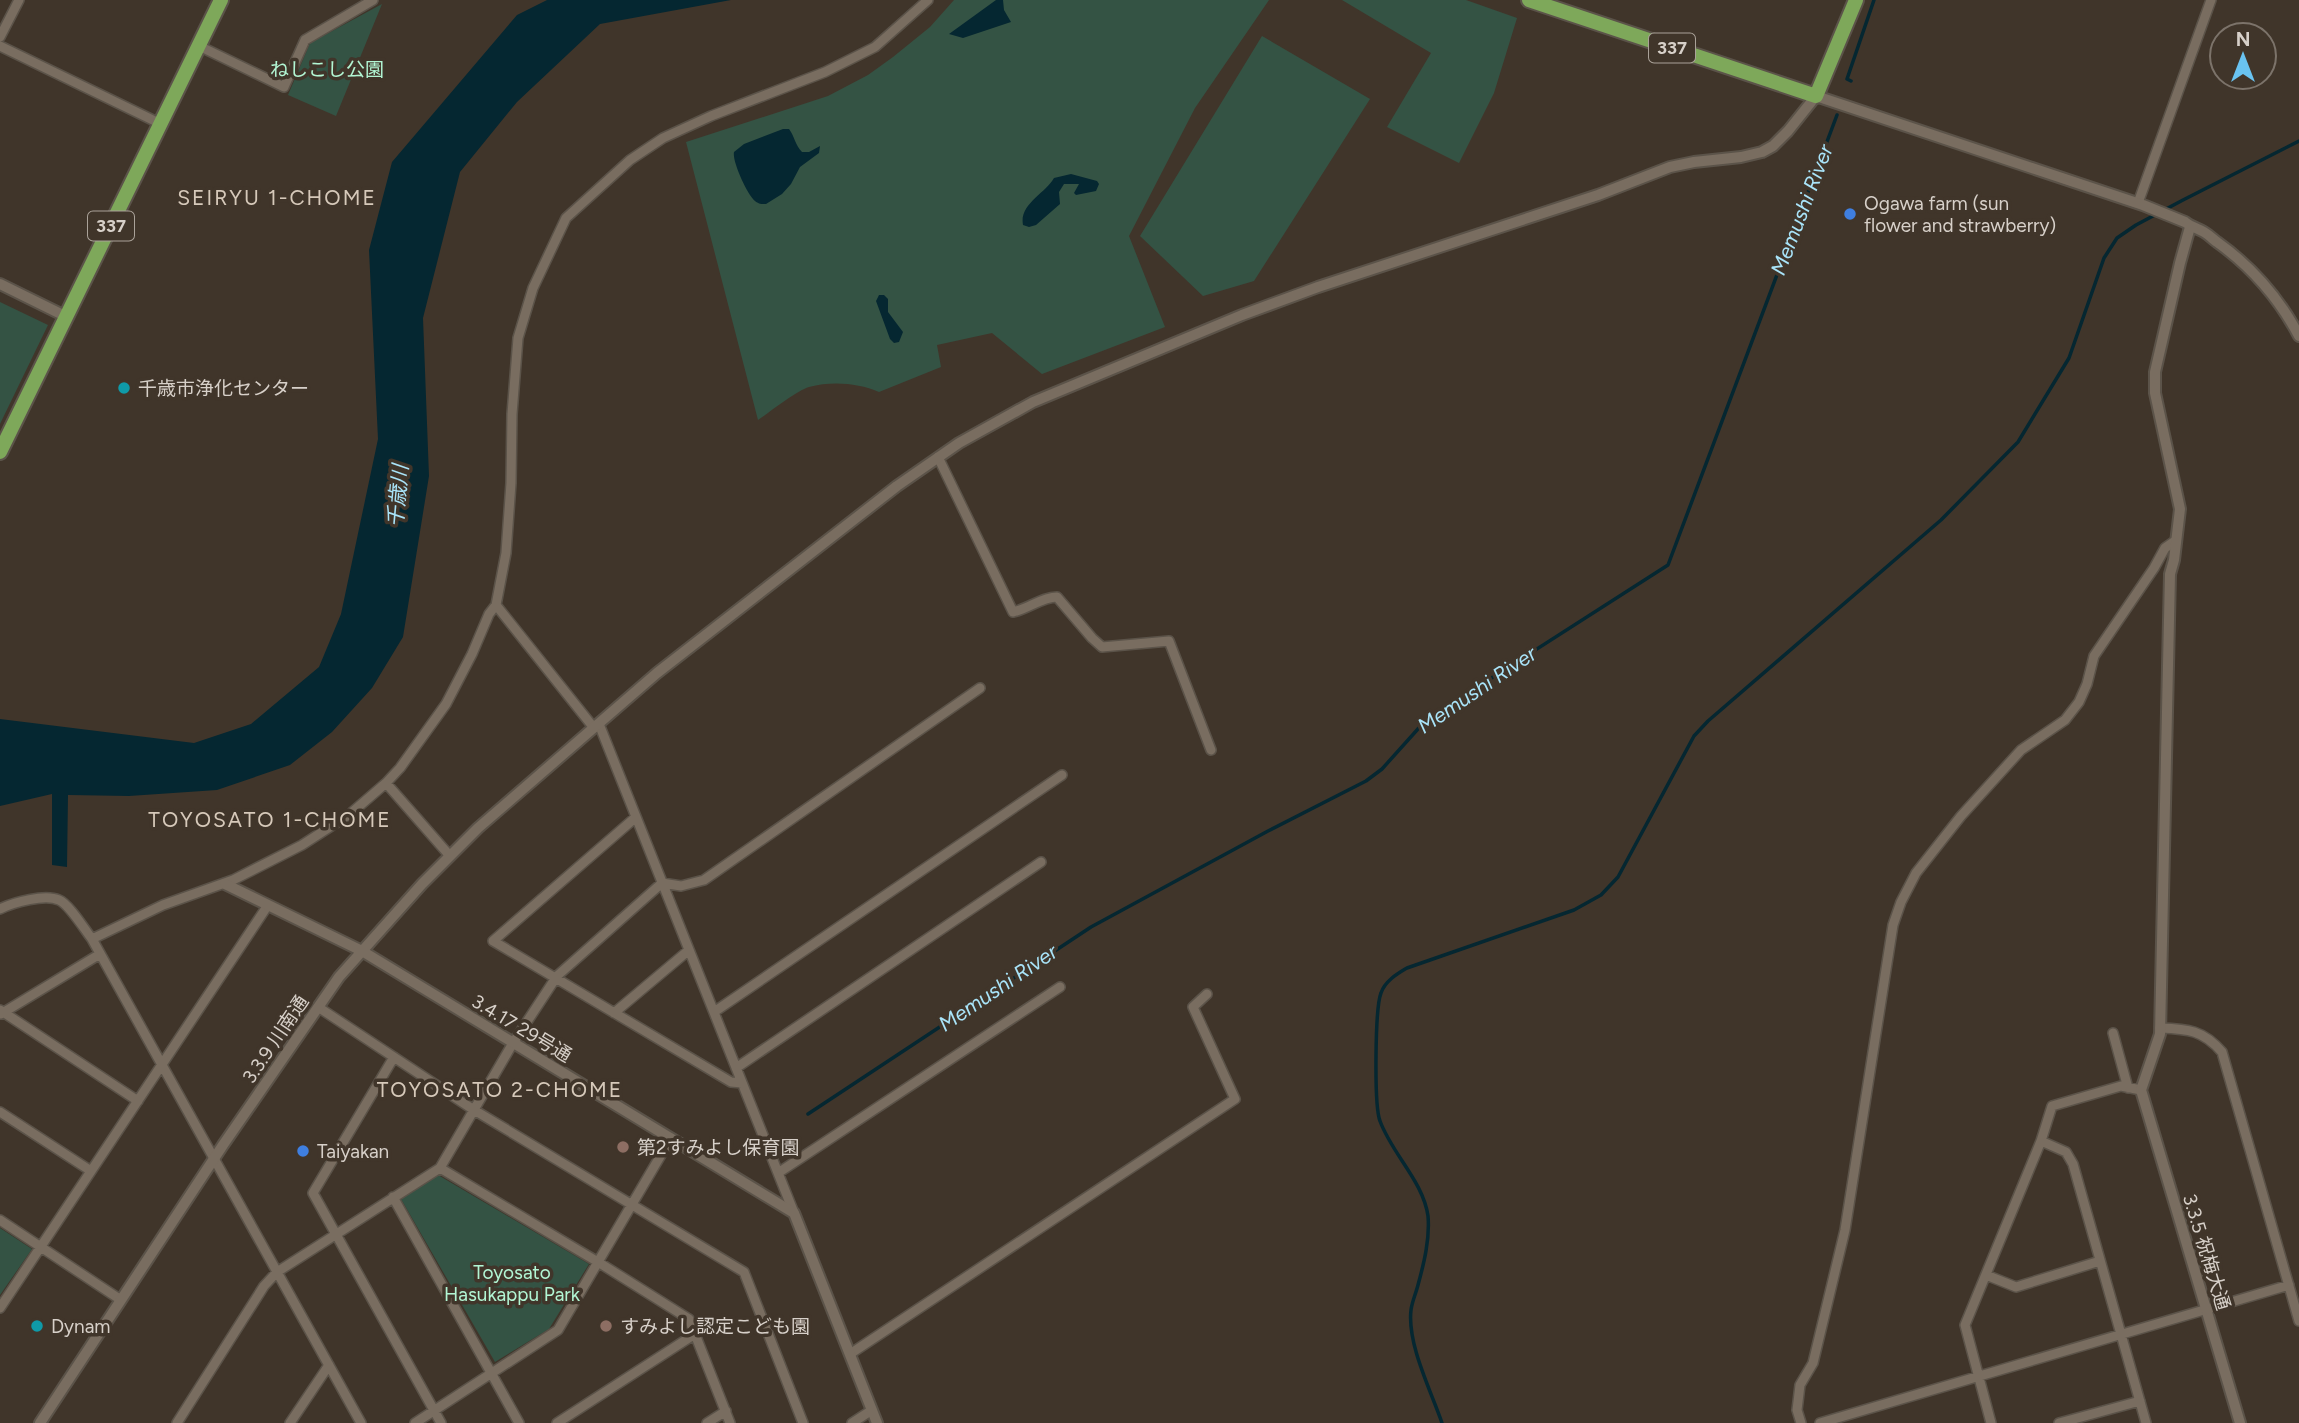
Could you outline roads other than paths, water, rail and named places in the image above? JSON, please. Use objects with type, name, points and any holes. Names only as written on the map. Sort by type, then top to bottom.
[{"type":"highway","name":"337","points":[[0,452],[221,0]]},
{"type":"highway","name":"337","points":[[1529,0],[1816,96]]},
{"type":"highway","points":[[1816,96],[1856,0]]},
{"type":"street","points":[[0,37],[19,0]]},
{"type":"street","points":[[199,46],[284,87],[305,40],[373,0]]},
{"type":"street","points":[[92,939],[163,905],[225,884],[302,845],[350,814],[386,783],[446,704],[495,606],[506,553],[518,338],[533,288],[566,218],[630,160],[663,138],[711,116],[825,72],[875,47],[928,0]]},
{"type":"street","points":[[2141,204],[2211,0]]},
{"type":"street","points":[[0,46],[161,124]]},
{"type":"street","points":[[1816,96],[2141,204],[2188,224],[2204,232],[2258,277],[2282,307],[2299,336]]},
{"type":"street","name":"3.3.9 川南通","points":[[40,1423],[214,1159],[339,977],[362,951],[478,828],[668,665],[887,494],[990,424],[1033,402],[1286,298],[1598,195],[1670,167],[1741,158],[1762,152],[1773,146],[1788,131],[1816,96]]},
{"type":"street","points":[[1991,1423],[1965,1325],[2041,1141],[2052,1106],[2121,1086],[2141,1090],[2160,1034],[2170,574],[2179,509],[2155,393],[2155,372],[2188,224]]},
{"type":"street","points":[[0,284],[67,317]]},
{"type":"street","points":[[938,457],[1013,612],[1026,610],[1049,597],[1057,597],[1102,647],[1169,641],[1211,750]]},
{"type":"street","points":[[1801,1423],[1797,1397],[1800,1385],[1814,1363],[1845,1230],[1893,925],[1901,902],[1916,873],[1985,789],[2021,750],[2065,720],[2072,711],[2087,684],[2094,656],[2165,548],[2175,541]]},
{"type":"street","points":[[495,606],[596,726],[636,817],[877,1423]]},
{"type":"street","points":[[662,883],[681,886],[704,880],[980,688]]},
{"type":"street","points":[[714,1012],[1062,775]]},
{"type":"street","points":[[386,783],[450,856]]},
{"type":"street","points":[[636,817],[493,941],[731,1082],[742,1083]]},
{"type":"street","points":[[736,1068],[1041,862]]},
{"type":"street","points":[[177,1423],[264,1286],[277,1272],[440,1168],[513,1043],[555,978],[662,883]]},
{"type":"street","name":"3.4.17 29号通","points":[[225,884],[362,951],[794,1213]]},
{"type":"street","points":[[0,909],[24,901],[59,900],[92,939],[361,1423]]},
{"type":"street","points":[[0,1308],[268,905]]},
{"type":"street","points":[[614,1013],[689,950]]},
{"type":"street","points":[[100,954],[38,993],[1,1012],[138,1101]]},
{"type":"street","points":[[778,1174],[1060,987]]},
{"type":"street","points":[[850,1354],[1235,1099],[1193,1007],[1207,994]]},
{"type":"street","points":[[318,1007],[474,1110],[744,1272],[803,1423]]},
{"type":"street","points":[[2160,1028],[2195,1031],[2206,1036],[2222,1052],[2299,1321]]},
{"type":"street","points":[[2113,1033],[2128,1087]]},
{"type":"street","points":[[394,1057],[313,1193],[441,1423]]},
{"type":"street","name":"3.3.5 祝梅大通","points":[[2141,1090],[2240,1423]]},
{"type":"street","points":[[0,1112],[91,1171]]},
{"type":"street","points":[[415,1423],[558,1330],[671,1138]]},
{"type":"street","points":[[2041,1141],[2066,1152],[2073,1164],[2146,1423]]},
{"type":"street","points":[[440,1168],[689,1319],[730,1423]]},
{"type":"street","points":[[393,1197],[519,1423]]},
{"type":"street","points":[[0,1220],[121,1300]]},
{"type":"street","points":[[1986,1275],[2016,1287],[2100,1261]]},
{"type":"street","points":[[1820,1423],[1841,1420],[2289,1285]]},
{"type":"street","points":[[557,1423],[695,1334]]},
{"type":"street","points":[[290,1423],[329,1365]]},
{"type":"street","points":[[2065,1422],[2140,1401]]},
{"type":"street","points":[[852,1423],[872,1410]]},
{"type":"street","points":[[707,1423],[726,1411]]},
{"type":"water","name":"千歳川","points":[[547,0],[731,0],[600,24],[517,102],[460,172],[423,318],[429,476],[403,637],[372,688],[332,732],[290,765],[217,790],[129,796],[68,795],[67,867],[52,865],[52,794],[0,806],[0,719],[194,743],[251,724],[319,667],[341,614],[378,439],[369,250],[392,162],[517,15]]},
{"type":"water","points":[[996,0],[1003,0],[1004,10],[1011,22],[963,38],[949,34]]},
{"type":"water","points":[[789,129],[802,152],[809,152],[820,146],[819,153],[800,167],[782,194],[766,204],[760,204],[744,185],[734,152],[744,144]]},
{"type":"water","points":[[1071,174],[1097,181],[1099,184],[1096,191],[1076,195],[1074,193],[1079,184],[1064,184],[1059,192],[1060,204],[1036,225],[1023,225],[1025,211],[1034,199],[1054,178]]},
{"type":"water","points":[[879,295],[888,299],[888,312],[903,332],[899,342],[894,343],[890,339],[876,301]]},
{"type":"waterway","name":"Memushi River","points":[[1851,81],[1847,79],[1874,0]]},
{"type":"waterway","name":"Memushi River","points":[[808,1114],[1091,927],[1366,781],[1382,769],[1426,720],[1668,565],[1837,115]]},
{"type":"waterway","points":[[1442,1423],[1416,1352],[1411,1323],[1412,1307],[1426,1251],[1428,1216],[1420,1191],[1385,1133],[1378,1112],[1377,1017],[1385,985],[1407,968],[1574,910],[1601,895],[1618,877],[1694,736],[1941,520],[2018,442],[2069,358],[2104,258],[2117,238],[2136,225],[2299,141]]},
{"type":"place","name":"Ogawa farm (sun flower and strawberry)","points":[[1850,214]]},
{"type":"place","name":"千歳市浄化センター","points":[[124,388]]},
{"type":"place","name":"第2すみよし保育園","points":[[623,1147]]},
{"type":"place","name":"Taiyakan","points":[[303,1151]]},
{"type":"place","name":"Dynam","points":[[37,1326]]},
{"type":"place","name":"すみよし認定こども園","points":[[606,1326]]},
{"type":"district","name":"SEIRYU 1-CHOME","points":[[277,198]]},
{"type":"district","name":"TOYOSATO 1-CHOME","points":[[270,820]]},
{"type":"district","name":"TOYOSATO 2-CHOME","points":[[500,1090]]},
{"type":"park label","name":"ねしこし公園","points":[[327,69]]},
{"type":"park label","name":"Toyosato Hasukappu Park","points":[[512,1283]]}]
